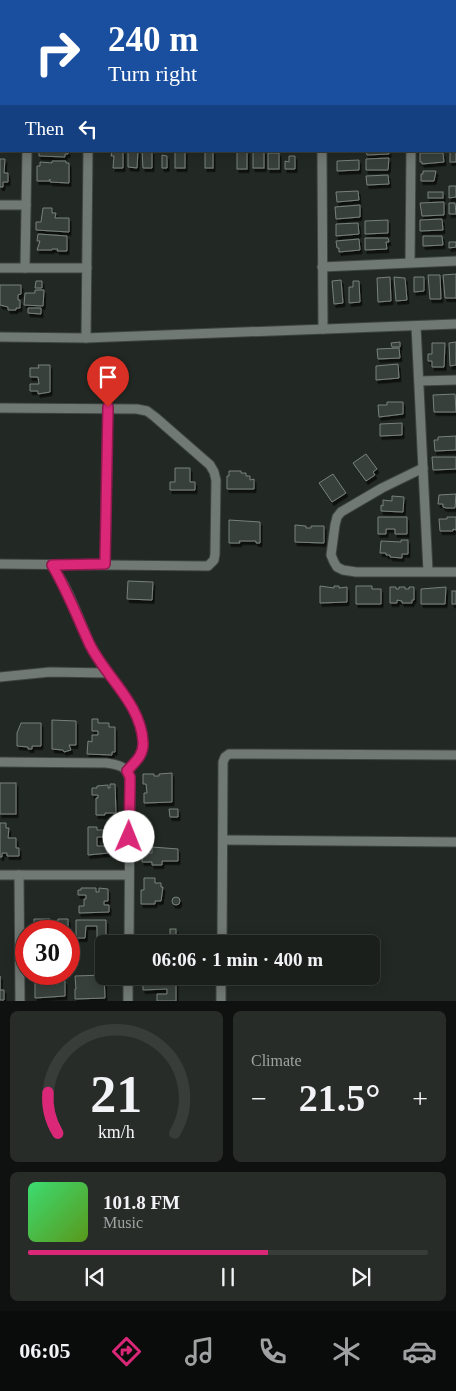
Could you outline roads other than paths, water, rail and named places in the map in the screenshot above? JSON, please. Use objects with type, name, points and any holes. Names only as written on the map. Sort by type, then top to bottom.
[{"type":"street","points":[[25,268],[27,152]]},
{"type":"street","points":[[86,338],[88,152]]},
{"type":"street","points":[[322,152],[323,329]]},
{"type":"street","points":[[410,262],[411,152]]},
{"type":"street","points":[[0,205],[26,205]]},
{"type":"street","points":[[322,267],[456,260]]},
{"type":"street","points":[[0,268],[87,268]]},
{"type":"street","points":[[0,337],[86,338],[456,324]]},
{"type":"street","points":[[416,326],[428,571]]},
{"type":"street","points":[[419,381],[456,380]]},
{"type":"street","points":[[105,564],[108,407]]},
{"type":"street","points":[[0,408],[138,408],[155,417],[210,465],[216,480],[215,554],[212,564],[204,567],[105,564],[0,564]]},
{"type":"street","points":[[423,468],[382,488],[341,512],[335,524],[332,555],[337,567],[356,572],[456,572]]},
{"type":"street","points":[[52,565],[66,590],[90,645],[107,673],[120,688],[141,727],[144,743],[142,752],[138,760],[127,771]]},
{"type":"street","points":[[0,676],[50,672],[107,673]]},
{"type":"street","points":[[222,935],[223,762],[225,757],[229,754],[456,755]]},
{"type":"street","points":[[0,762],[106,763],[117,764],[127,771],[130,777],[129,935]]},
{"type":"street","points":[[223,840],[456,842]]},
{"type":"street","points":[[0,875],[128,875]]},
{"type":"street","points":[[19,875],[20,1001]]},
{"type":"street","points":[[128,985],[128,1001]]},
{"type":"street","points":[[221,985],[221,1001]]}]
